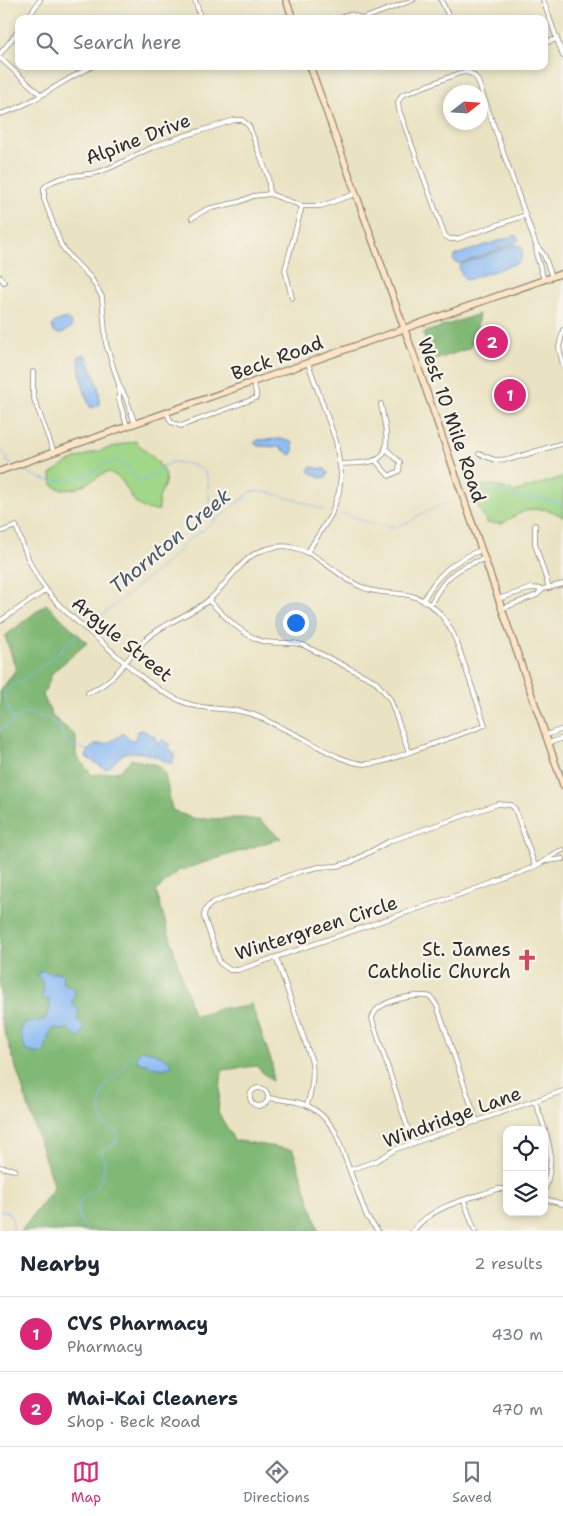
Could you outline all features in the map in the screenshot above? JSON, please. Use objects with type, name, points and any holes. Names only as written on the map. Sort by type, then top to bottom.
[{"type":"main road","points":[[286,0],[292,15]]},
{"type":"main road","name":"West 10 Mile Road","points":[[311,70],[563,785]]},
{"type":"main road","name":"Beck Road","points":[[0,471],[563,273]]},
{"type":"street","points":[[30,15],[40,0]]},
{"type":"street","points":[[195,0],[201,15]]},
{"type":"street","points":[[373,15],[414,0]]},
{"type":"street","points":[[441,0],[448,15]]},
{"type":"street","points":[[543,0],[563,56]]},
{"type":"street","points":[[15,35],[0,56],[41,95]]},
{"type":"street","points":[[548,42],[557,39]]},
{"type":"street","points":[[0,114],[10,111],[87,70]]},
{"type":"street","points":[[526,215],[457,239],[450,239],[445,236],[399,110],[398,102],[402,95],[460,73],[468,72],[475,76],[526,215],[536,245],[536,253],[544,280]]},
{"type":"street","name":"Alpine Drive","points":[[135,424],[126,398],[119,385],[105,340],[102,297],[91,278],[61,245],[44,199],[43,190],[54,180],[97,172],[159,145],[234,120],[242,120],[249,126],[268,176],[270,194]]},
{"type":"street","points":[[192,218],[207,209],[239,202],[254,196],[270,194],[302,206],[321,206],[355,194]]},
{"type":"street","points":[[292,298],[285,270],[302,206]]},
{"type":"street","points":[[536,245],[544,255],[552,277]]},
{"type":"street","points":[[0,277],[4,282]]},
{"type":"street","points":[[563,330],[559,347],[563,365]]},
{"type":"street","points":[[307,553],[325,527],[335,505],[339,492],[341,464],[336,441],[308,363]]},
{"type":"street","points":[[32,372],[33,396],[54,453]]},
{"type":"street","points":[[167,413],[171,422],[177,426],[190,423],[256,398],[253,383]]},
{"type":"street","points":[[119,385],[119,400],[128,427]]},
{"type":"street","points":[[341,464],[375,460],[383,454],[386,449],[387,440],[381,404]]},
{"type":"street","points":[[479,454],[495,460],[511,459],[563,443]]},
{"type":"street","points":[[375,460],[389,476],[399,471],[400,462],[386,449]]},
{"type":"street","points":[[535,525],[535,544],[549,588]]},
{"type":"street","name":"Argyle Street","points":[[0,532],[16,526],[30,562],[46,590],[66,611],[148,681],[169,694],[191,704],[257,716],[324,749],[355,762],[366,764],[377,763],[484,725],[453,632],[440,613],[430,605]]},
{"type":"street","points":[[88,693],[111,680],[145,640],[156,631],[208,600],[257,552],[289,546],[307,553],[361,587],[380,592],[408,595],[430,605],[439,589],[454,572],[464,566],[484,559]]},
{"type":"street","points":[[423,601],[431,586],[450,565],[461,558],[481,550]]},
{"type":"street","points":[[450,565],[454,572]]},
{"type":"street","points":[[498,599],[532,588],[542,589],[563,584]]},
{"type":"street","points":[[501,609],[537,595],[542,589]]},
{"type":"street","points":[[0,621],[46,590]]},
{"type":"street","points":[[208,600],[254,638],[263,642],[295,642],[375,681],[390,699],[409,752]]},
{"type":"street","points":[[546,735],[563,729]]},
{"type":"street","points":[[549,743],[563,738]]},
{"type":"street","name":"Wintergreen Circle","points":[[535,866],[514,808],[511,805],[498,804],[390,841],[351,862],[302,871],[214,902],[204,912],[204,917],[216,955],[224,967],[230,970],[238,970],[502,880],[535,866],[546,861],[563,850]]},
{"type":"street","name":"Wintergreen Circle","points":[[546,861],[563,858]]},
{"type":"street","points":[[276,958],[312,1062],[314,1078],[307,1105]]},
{"type":"street","points":[[413,1144],[372,1019],[374,1012],[380,1007],[400,999],[423,994],[431,996],[437,1006],[477,1122]]},
{"type":"street","points":[[262,1089],[267,1092],[268,1098],[265,1103],[257,1105],[252,1102],[251,1096],[254,1091],[262,1089]]},
{"type":"street","name":"Windridge Lane","points":[[350,1170],[376,1161],[396,1150],[563,1092]]},
{"type":"street","points":[[268,1098],[307,1105],[322,1114],[335,1131],[367,1217],[378,1231]]},
{"type":"street","points":[[535,1102],[551,1151],[548,1180]]},
{"type":"street","points":[[0,1166],[15,1170]]},
{"type":"street","points":[[413,1231],[431,1213],[498,1189],[503,1189]]},
{"type":"street","points":[[548,1200],[563,1204]]},
{"type":"street","points":[[464,1201],[475,1231]]},
{"type":"green space","points":[[479,314],[476,332],[470,348],[432,361],[423,333]]},
{"type":"green space","points":[[135,441],[157,461],[166,475],[159,498],[159,510],[140,506],[134,501],[122,481],[107,472],[73,489],[59,489],[52,485],[51,474],[69,462],[91,453]]},
{"type":"green space","points":[[563,477],[563,517],[554,512],[538,509],[524,512],[502,524],[487,523],[478,506],[473,487],[495,485],[514,492]]},
{"type":"green space","points":[[46,604],[87,643],[53,672],[43,695],[52,716],[76,736],[76,756],[92,775],[120,771],[131,759],[158,765],[165,774],[172,810],[194,819],[243,818],[259,820],[281,838],[178,871],[156,891],[194,1017],[223,1008],[238,1008],[251,1004],[272,1063],[272,1081],[256,1066],[222,1070],[218,1112],[234,1140],[293,1150],[319,1231],[21,1231],[54,1188],[0,1017],[0,692],[16,669],[5,636]]},
{"type":"water","points":[[516,235],[519,240],[516,243],[459,264],[454,261],[453,258],[456,255]]},
{"type":"water","points":[[516,245],[521,246],[523,253],[520,261],[467,280],[464,279],[459,268],[462,264]]},
{"type":"water","points":[[68,319],[72,324],[71,328],[60,334],[54,332],[52,326],[55,322]]},
{"type":"water","points":[[86,355],[99,392],[99,405],[91,408],[86,397],[81,375],[79,356]]},
{"type":"water","points":[[258,440],[289,440],[293,443],[293,454],[291,455],[279,447],[258,446],[254,443]]},
{"type":"water","points":[[310,467],[325,469],[328,473],[326,477],[320,478],[309,471]]},
{"type":"water","points":[[142,730],[154,736],[158,744],[162,740],[169,744],[169,748],[175,755],[172,763],[148,754],[129,752],[120,756],[111,766],[105,769],[86,757],[89,750],[95,744],[107,744],[122,734],[133,740],[136,738],[138,731]]},
{"type":"water","points":[[41,970],[52,973],[61,972],[63,976],[62,982],[74,988],[75,996],[71,1003],[79,1010],[77,1020],[84,1028],[81,1036],[78,1038],[68,1028],[61,1030],[54,1028],[49,1034],[46,1048],[42,1054],[26,1051],[20,1031],[25,1023],[44,1020],[50,1010],[49,1000],[42,999],[43,984],[37,976]]},
{"type":"water","points":[[142,1050],[155,1053],[169,1060],[172,1066],[162,1069],[138,1062],[136,1056]]},
{"type":"waterway","points":[[0,449],[8,458],[7,462],[12,464]]},
{"type":"waterway","points":[[18,467],[42,479],[60,480],[73,479],[85,475],[115,461],[123,463],[141,481],[154,477],[161,467],[171,462],[197,466],[206,474],[208,480],[209,508],[214,521]]},
{"type":"waterway","name":"Thornton Creek","points":[[476,494],[494,490],[522,498],[538,498],[563,504]]},
{"type":"waterway","name":"Thornton Creek","points":[[94,622],[172,558],[189,539],[206,528],[251,492],[258,491],[276,494],[324,510]]},
{"type":"waterway","name":"Thornton Creek","points":[[343,513],[370,523],[396,527],[446,503]]},
{"type":"waterway","name":"Thornton Creek","points":[[13,720],[4,691],[34,672],[77,634]]},
{"type":"waterway","points":[[0,731],[26,712],[54,722],[60,727],[65,742],[89,751]]},
{"type":"waterway","points":[[85,1231],[78,1208],[83,1197],[97,1187],[102,1178],[105,1163],[101,1151],[115,1144],[118,1135],[117,1132],[108,1128],[102,1118],[100,1106],[103,1090],[119,1073],[128,1059],[133,1055],[136,1056]]},
{"type":"waterway","points":[[0,1211],[8,1212],[12,1219],[14,1231]]},
{"type":"place","name":"Mai-Kai Cleaners","points":[[492,342]]},
{"type":"place","name":"CVS Pharmacy","points":[[510,395]]},
{"type":"place","name":"St. James Catholic Church","points":[[527,960]]}]
